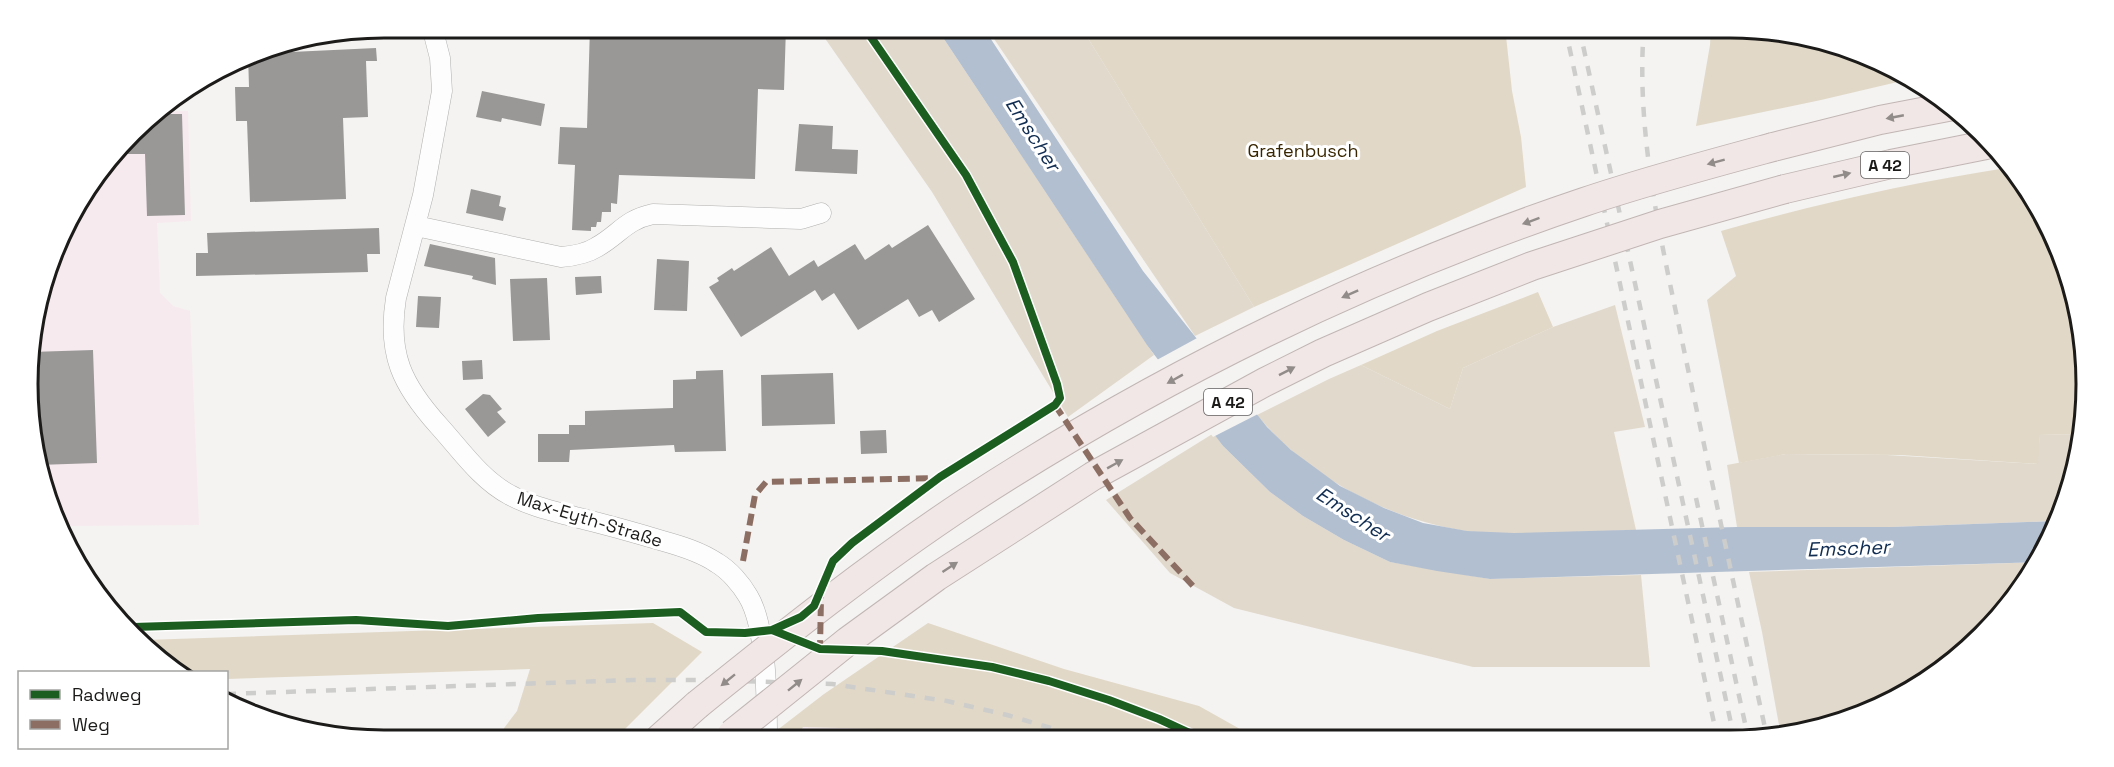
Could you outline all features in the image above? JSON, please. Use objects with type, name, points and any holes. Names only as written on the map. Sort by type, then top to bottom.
[{"type":"highway","name":"A 42","points":[[669,730],[793,628],[873,567],[967,502],[1073,436],[1184,374],[1311,311],[1407,269],[1514,227],[1649,181],[1880,120],[1940,108]]},
{"type":"highway","name":"A 42","points":[[736,730],[848,641],[936,576],[1093,476],[1323,353],[1428,307],[1532,266],[1660,224],[1785,189],[1982,146]]},
{"type":"street","name":"Max-Eyth-Straße","points":[[435,38],[439,52],[442,91],[416,226],[396,298],[393,332],[403,375],[415,397],[493,485],[531,505],[691,550],[719,563],[750,598],[760,631],[767,695],[767,730]]},
{"type":"street","points":[[416,226],[561,257],[574,256],[596,248],[628,222],[653,214],[801,219],[822,213]]},
{"type":"shaded area","points":[[825,38],[943,38],[1154,355],[1068,417],[932,192]]},
{"type":"shaded area","points":[[993,38],[1088,38],[1254,307],[1195,336]]},
{"type":"shaded area","points":[[188,111],[191,221],[157,223],[160,293],[173,306],[190,311],[199,525],[68,526],[49,473],[38,406],[40,338],[49,294],[73,230],[96,191],[123,155],[170,112]]},
{"type":"shaded area","points":[[1615,305],[1645,427],[1614,432],[1636,530],[1551,534],[1487,533],[1436,525],[1407,517],[1351,492],[1325,476],[1300,458],[1257,415],[1361,365],[1450,409],[1463,368],[1553,327]]},
{"type":"shaded area","points":[[1214,433],[1223,446],[1270,492],[1303,516],[1344,540],[1390,562],[1490,579],[1641,575],[1650,667],[1473,667],[1234,608],[1170,573],[1106,500]]},
{"type":"shaded area","points":[[2073,434],[2065,473],[2048,521],[1892,527],[1737,527],[1727,465],[1786,454],[1887,455],[2037,464],[2040,435]]},
{"type":"shaded area","points":[[2026,562],[1991,612],[1959,644],[1923,671],[1884,694],[1863,703],[1820,718],[1779,726],[1749,572]]},
{"type":"shaded area","points":[[803,727],[913,730],[801,730]]},
{"type":"green space","name":"Grafenbusch","points":[[1088,38],[1506,38],[1526,187],[1254,307]]},
{"type":"green space","points":[[1710,38],[1753,38],[1798,44],[1842,56],[1900,82],[1696,126]]},
{"type":"green space","points":[[2002,169],[2041,230],[2065,294],[2074,338],[2076,406],[2073,434],[2040,435],[2038,464],[1900,455],[1786,454],[1739,463],[1707,300],[1736,276],[1721,231],[1863,195]]},
{"type":"green space","points":[[1538,292],[1553,327],[1463,368],[1450,409],[1361,365],[1437,331]]},
{"type":"green space","points":[[653,623],[702,652],[624,730],[503,730],[517,711],[530,669],[228,679],[228,671],[191,671],[151,640]]},
{"type":"green space","points":[[928,623],[1064,669],[1199,706],[1242,730],[913,730],[803,727],[801,730],[777,730],[824,694]]},
{"type":"water","name":"Emscher","points":[[943,38],[990,38],[1143,271],[1267,427],[1291,450],[1340,486],[1384,508],[1423,523],[1467,531],[1514,533],[1737,527],[1892,527],[2048,521],[2026,562],[1490,579],[1390,562],[1344,540],[1303,516],[1270,492],[1223,446],[1147,345]]},
{"type":"pier","points":[[1199,337],[1260,413],[1213,437],[1155,361]]},
{"type":"building","points":[[590,38],[786,38],[784,90],[758,89],[755,179],[619,175],[617,204],[611,203],[611,212],[602,212],[601,222],[597,222],[596,227],[591,227],[591,231],[572,230],[575,165],[558,164],[560,127],[587,128]]},
{"type":"building","points":[[376,48],[377,61],[366,61],[368,117],[343,118],[346,199],[250,202],[247,121],[236,121],[235,87],[249,87],[248,65],[284,52]]},
{"type":"building","points":[[482,91],[545,104],[541,126],[502,118],[501,122],[476,117]]},
{"type":"building","points":[[170,112],[169,114],[182,114],[185,215],[147,216],[145,154],[125,154],[155,123]]},
{"type":"building","points":[[799,124],[833,126],[832,149],[858,150],[857,174],[795,171]]},
{"type":"building","points":[[471,189],[501,196],[499,206],[506,208],[503,221],[466,213]]},
{"type":"building","points":[[928,225],[975,299],[939,322],[932,310],[919,317],[908,299],[858,330],[834,293],[822,301],[815,290],[741,337],[709,287],[719,281],[717,278],[732,268],[734,271],[771,247],[789,276],[814,260],[818,267],[855,244],[865,260],[889,244],[892,248]]},
{"type":"building","points":[[379,228],[380,254],[367,254],[368,272],[196,276],[196,253],[208,253],[207,233]]},
{"type":"building","points":[[430,244],[495,258],[496,285],[472,279],[473,276],[424,266]]},
{"type":"building","points":[[657,259],[689,261],[687,311],[654,310]]},
{"type":"building","points":[[601,276],[602,293],[576,295],[575,277]]},
{"type":"building","points":[[547,278],[550,340],[513,341],[510,279]]},
{"type":"building","points":[[418,296],[441,297],[439,328],[416,327]]},
{"type":"building","points":[[93,350],[97,463],[47,465],[38,406],[39,352]]},
{"type":"building","points":[[482,360],[483,379],[463,380],[462,361]]},
{"type":"building","points":[[723,370],[726,451],[675,452],[674,445],[570,450],[569,462],[538,462],[538,434],[569,434],[569,425],[585,425],[585,411],[673,408],[673,380],[696,379],[696,371]]},
{"type":"building","points":[[833,373],[835,424],[762,426],[761,375]]},
{"type":"building","points":[[483,394],[490,395],[502,409],[497,412],[506,422],[488,437],[465,409]]},
{"type":"building","points":[[886,430],[887,453],[861,454],[860,431]]},
{"type":"railway","points":[[1567,38],[1716,730]]},
{"type":"railway","points":[[1581,38],[1732,730]]},
{"type":"railway","points":[[1643,38],[1642,68],[1647,150],[1660,233],[1765,728]]},
{"type":"railway","points":[[1696,498],[1746,729]]},
{"type":"railway","points":[[230,694],[633,680],[832,684],[947,701],[1058,730]]},
{"type":"marked path","points":[[1055,405],[1130,518],[1193,586]]},
{"type":"marked path","points":[[743,561],[755,495],[766,482],[937,478]]},
{"type":"marked path","points":[[817,648],[820,649],[821,597]]},
{"type":"cycle path","points":[[772,630],[801,617],[814,606],[833,561],[852,543],[940,477],[1055,405],[1060,398],[1013,262],[966,175],[872,38]]},
{"type":"cycle path","points":[[138,627],[356,620],[448,626],[538,618],[680,612],[706,632],[745,633],[772,630],[820,649],[882,651],[992,667],[1049,681],[1109,700],[1183,730]]}]
